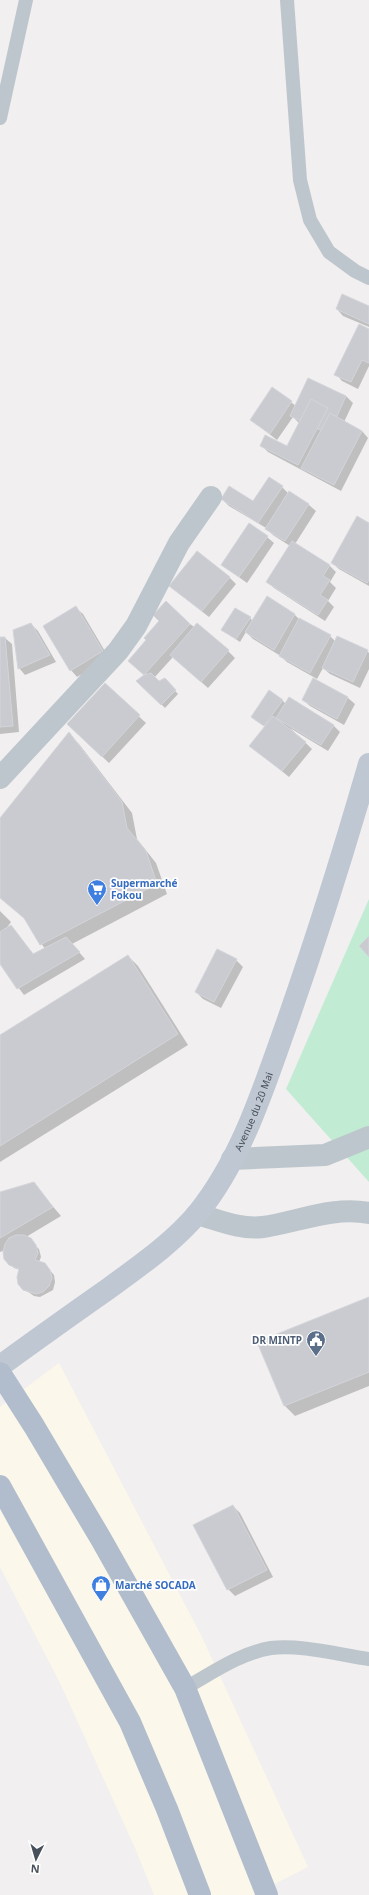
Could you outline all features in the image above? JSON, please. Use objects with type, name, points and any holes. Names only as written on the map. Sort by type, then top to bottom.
[{"type":"main road","name":"Avenue du 20 Mai","points":[[0,1366],[171,1241],[197,1214],[214,1190],[232,1159],[260,1097],[296,997],[351,827],[369,764]]},
{"type":"main road","points":[[0,1374],[34,1426],[101,1538],[185,1688],[266,1895]]},
{"type":"main road","points":[[0,1486],[130,1722],[167,1809],[200,1895]]},
{"type":"street","points":[[0,778],[118,651],[136,626],[179,543],[211,497]]},
{"type":"street","points":[[232,1159],[325,1154],[369,1137]]},
{"type":"street","points":[[197,1214],[244,1227],[262,1227],[304,1217],[343,1212],[369,1213]]},
{"type":"lane","points":[[0,118],[26,0]]},
{"type":"lane","points":[[287,0],[300,180],[310,220],[329,252],[355,271],[369,278]]},
{"type":"lane","points":[[185,1688],[242,1656],[272,1648],[300,1649],[369,1659]]},
{"type":"shaded area","name":"Marché SOCADA","points":[[59,1363],[202,1637],[308,1867],[253,1895],[154,1895],[135,1848],[60,1683],[0,1567],[0,1407]]},
{"type":"green space","points":[[369,899],[369,1182],[286,1089]]},
{"type":"building","points":[[342,294],[369,306],[369,324],[336,309]]},
{"type":"building","points":[[359,324],[369,329],[369,363],[362,360],[351,382],[334,375]]},
{"type":"building","points":[[308,378],[346,396],[329,434],[290,416]]},
{"type":"building","points":[[272,387],[292,401],[270,434],[250,420]]},
{"type":"building","points":[[311,399],[328,408],[298,465],[260,446],[265,435],[287,446]]},
{"type":"building","points":[[330,413],[362,431],[334,485],[301,468]]},
{"type":"building","points":[[269,477],[283,486],[258,523],[221,499],[229,486],[253,501]]},
{"type":"building","points":[[289,491],[309,504],[285,541],[265,529]]},
{"type":"building","points":[[357,516],[369,523],[369,580],[367,583],[331,563]]},
{"type":"building","points":[[249,523],[268,536],[239,577],[221,565]]},
{"type":"building","points":[[292,541],[330,565],[323,576],[330,580],[320,595],[328,600],[318,615],[266,582]]},
{"type":"building","points":[[197,551],[230,577],[202,611],[169,586]]},
{"type":"building","points":[[267,596],[295,614],[274,650],[245,632]]},
{"type":"building","points":[[166,601],[190,624],[144,675],[128,661],[146,640],[144,638],[159,621],[153,615]]},
{"type":"building","points":[[76,606],[103,651],[70,671],[43,626]]},
{"type":"building","points":[[235,608],[251,617],[236,639],[221,630]]},
{"type":"building","points":[[299,618],[331,635],[310,673],[279,656]]},
{"type":"building","points":[[31,623],[50,655],[18,669],[13,630]]},
{"type":"building","points":[[197,623],[229,650],[201,682],[170,655]]},
{"type":"building","points":[[337,636],[368,650],[353,682],[322,668]]},
{"type":"building","points":[[0,637],[5,637],[13,726],[0,727]]},
{"type":"building","points":[[151,673],[159,681],[165,678],[176,690],[161,705],[136,681],[144,675]]},
{"type":"building","points":[[313,678],[348,697],[337,719],[302,700]]},
{"type":"building","points":[[105,683],[140,715],[102,757],[67,724]]},
{"type":"building","points":[[269,690],[283,700],[264,726],[251,717]]},
{"type":"building","points":[[289,697],[334,725],[321,745],[276,718]]},
{"type":"building","points":[[273,716],[306,742],[282,771],[249,746]]},
{"type":"building","points":[[69,732],[122,802],[127,828],[146,851],[157,884],[40,945],[24,918],[0,898],[0,818]]},
{"type":"building","points":[[11,925],[33,954],[66,937],[80,952],[17,989],[0,964],[0,932]]},
{"type":"building","points":[[369,936],[369,957],[359,946]]},
{"type":"building","points":[[217,949],[237,959],[214,1002],[195,992]]},
{"type":"building","points":[[128,955],[178,1034],[0,1146],[0,1035]]},
{"type":"building","points":[[34,1182],[53,1207],[0,1238],[0,1192]]},
{"type":"building","points":[[16,1235],[24,1235],[31,1238],[36,1245],[38,1253],[35,1260],[45,1263],[50,1270],[52,1278],[49,1286],[43,1292],[36,1294],[23,1290],[18,1284],[17,1277],[19,1269],[9,1265],[4,1259],[3,1252],[5,1244],[9,1238]]},
{"type":"building","name":"DR MINTP","points":[[369,1297],[369,1372],[284,1406],[257,1342]]},
{"type":"building","points":[[233,1505],[267,1570],[227,1590],[193,1525]]},
{"type":"place","name":"Supermarché Fokou","points":[[97,906]]},
{"type":"place","name":"DR MINTP","points":[[316,1357]]},
{"type":"place","name":"Marché SOCADA","points":[[101,1602]]}]
